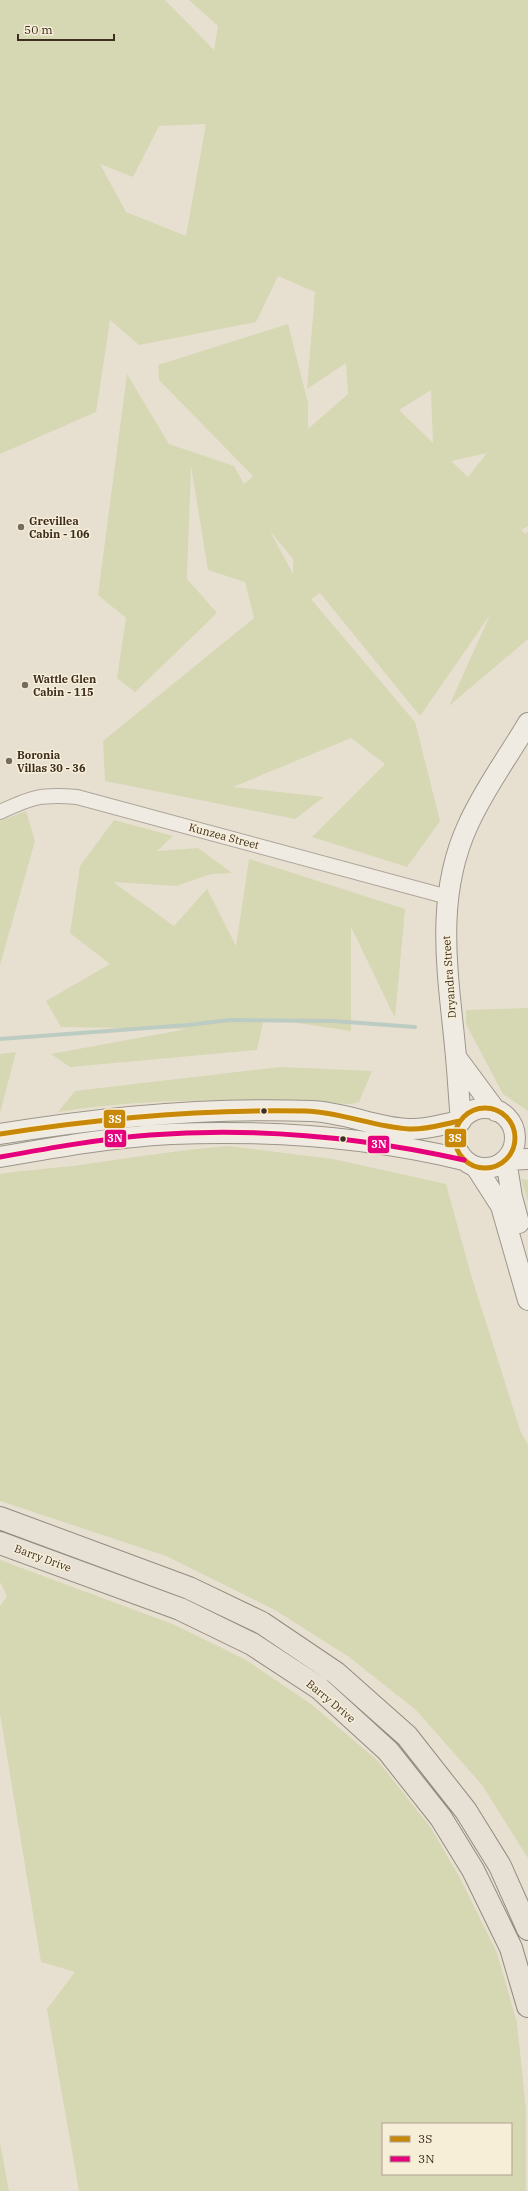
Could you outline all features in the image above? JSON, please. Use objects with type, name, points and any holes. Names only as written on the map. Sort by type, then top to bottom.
[{"type":"main road","name":"Dryandra Street","points":[[460,1121],[456,1058],[445,955],[448,897],[467,826],[478,803],[528,723]]},
{"type":"main road","points":[[456,1058],[514,1130],[514,1146],[506,1160],[512,1197],[528,1252]]},
{"type":"main road","points":[[0,1134],[62,1124],[149,1114],[240,1110],[313,1111],[409,1129],[426,1128],[460,1121],[474,1110],[485,1108],[501,1113],[528,1127]]},
{"type":"main road","points":[[460,1121],[455,1137],[457,1149],[470,1163],[502,1206],[528,1300]]},
{"type":"main road","points":[[0,1156],[104,1141],[170,1134],[223,1133],[341,1139],[427,1150],[492,1168],[506,1160],[528,1159]]},
{"type":"main road","name":"Barry Drive","points":[[0,1518],[189,1588],[262,1623],[336,1673],[407,1736],[466,1811],[500,1866],[528,1929]]},
{"type":"main road","name":"Barry Drive","points":[[0,1543],[180,1609],[252,1644],[319,1688],[388,1751],[441,1818],[473,1870],[511,1948],[528,2006]]},
{"type":"street","name":"Kunzea Street","points":[[0,812],[33,797],[56,795],[77,797],[448,897]]},
{"type":"green space","points":[[0,0],[165,0],[214,50],[218,26],[189,0],[528,0],[528,526],[521,530],[526,534],[528,531],[528,639],[449,706],[490,615],[420,716],[320,593],[311,599],[415,722],[440,821],[407,867],[312,837],[385,764],[351,738],[233,787],[324,797],[295,819],[105,781],[103,741],[254,618],[245,582],[208,570],[191,466],[187,579],[217,613],[135,692],[117,678],[126,618],[98,595],[127,374],[169,444],[234,466],[244,484],[253,476],[159,380],[158,365],[288,324],[308,403],[308,429],[348,394],[346,363],[307,389],[315,292],[278,276],[256,322],[139,345],[110,320],[96,412],[0,454]],"holes":[[[206,124],[186,236],[126,212],[100,164],[133,177],[159,126]],[[431,390],[433,443],[399,410]],[[487,453],[468,477],[451,461]],[[271,533],[293,559],[293,574]]]},
{"type":"green space","points":[[26,811],[35,841],[0,965],[0,821]]},
{"type":"green space","points":[[114,820],[173,836],[157,851],[198,848],[232,873],[211,874],[176,886],[113,882],[174,926],[207,889],[236,946],[249,859],[405,909],[395,1018],[351,927],[351,1031],[264,1018],[257,1050],[70,1067],[51,1054],[187,1029],[61,1027],[46,1001],[110,964],[70,933],[80,866]]},
{"type":"green space","points":[[528,1008],[528,1111],[503,1094],[466,1024],[466,1010]]},
{"type":"green space","points":[[16,1052],[0,1113],[0,1054]]},
{"type":"green space","points":[[280,1067],[372,1071],[359,1102],[350,1104],[277,1101],[167,1101],[131,1103],[58,1112],[75,1091]]},
{"type":"green space","points":[[228,1146],[333,1159],[446,1184],[471,1275],[520,1430],[528,1445],[528,1858],[482,1785],[416,1710],[349,1657],[275,1610],[166,1556],[0,1501],[0,1174]]},
{"type":"green space","points":[[521,1179],[528,1180],[528,1202]]},
{"type":"green space","points":[[0,1560],[175,1625],[246,1660],[311,1704],[378,1761],[431,1828],[460,1878],[497,1953],[517,2023],[526,2110],[526,2191],[79,2191],[47,2009],[75,1972],[41,1962],[0,1714],[0,1606],[7,1596],[0,1582]]},
{"type":"green space","points":[[0,2143],[9,2191],[0,2191]]},
{"type":"waterway","points":[[0,1039],[188,1025],[230,1020],[333,1021],[415,1027]]},
{"type":"transit line","name":"3S","points":[[485,1108],[502,1113],[510,1121],[515,1138],[510,1155],[502,1163],[485,1168],[468,1163],[460,1155],[455,1138],[460,1121],[468,1113],[485,1108]]},
{"type":"transit line","name":"3S","points":[[0,1134],[76,1123],[190,1113],[305,1111],[332,1114],[396,1128],[409,1129],[429,1128],[460,1121]]},
{"type":"transit line","name":"3N","points":[[0,1157],[112,1139],[150,1135],[229,1132],[268,1133],[347,1140],[386,1145],[464,1160]]},
{"type":"place","name":"Grevillea Cabin - 106","points":[[21,527]]},
{"type":"place","name":"Wattle Glen Cabin - 115","points":[[25,685]]},
{"type":"place","name":"Boronia Villas 30 - 36","points":[[9,761]]}]
